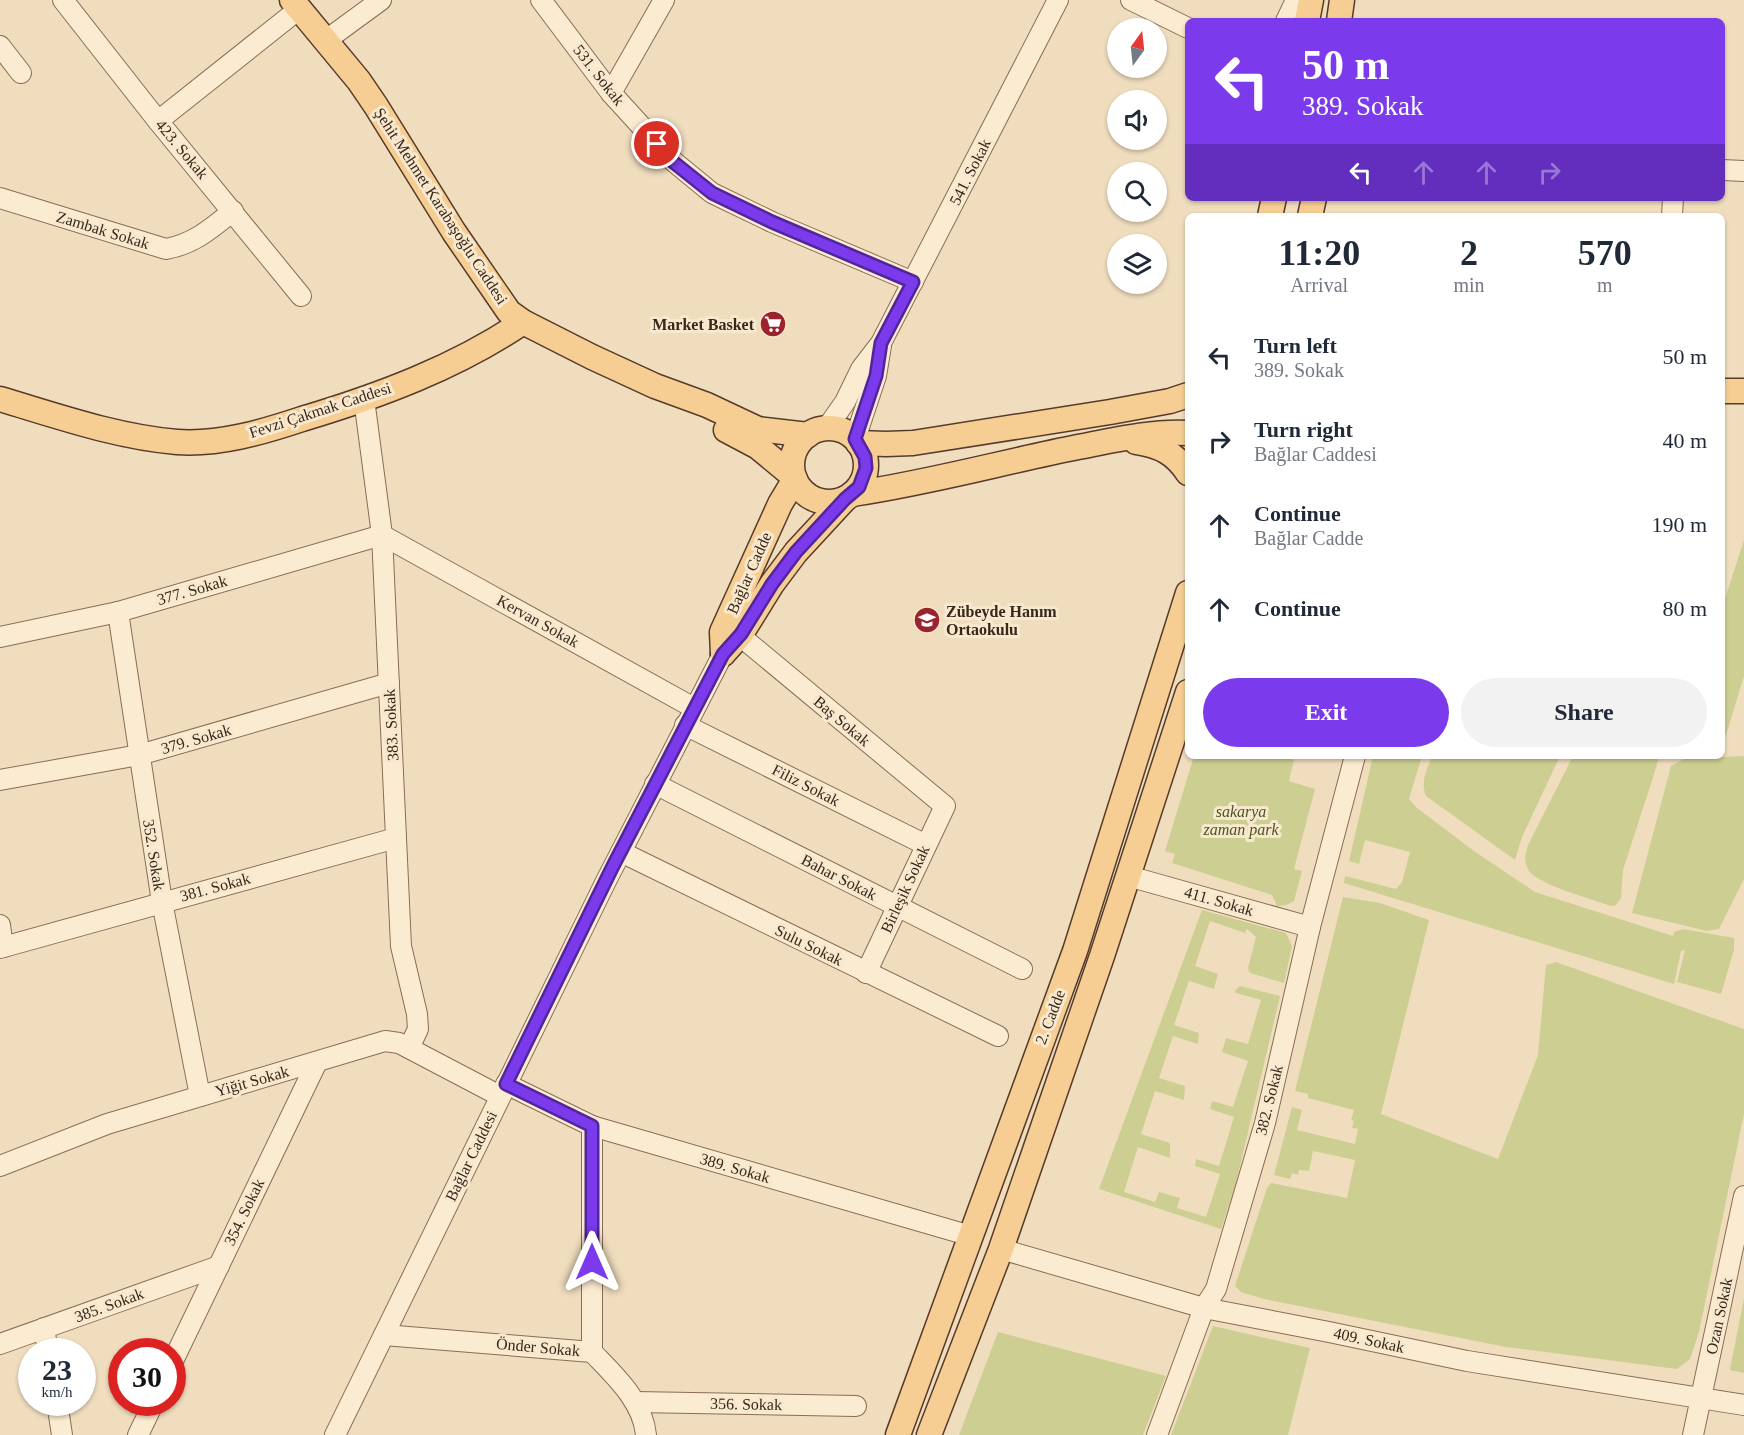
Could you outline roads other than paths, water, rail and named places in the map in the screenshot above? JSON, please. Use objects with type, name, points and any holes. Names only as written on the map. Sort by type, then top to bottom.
[{"type":"main road","points":[[1308,18],[1311,0]]},
{"type":"main road","points":[[1339,18],[1342,0]]},
{"type":"main road","name":"Şehit Mehmet Karabaşoğlu Caddesi","points":[[296,5],[359,81],[481,273],[509,312],[523,322],[655,386],[707,405],[758,429],[817,432]]},
{"type":"main road","name":"Fevzi Çakmak Caddesi","points":[[0,399],[129,435],[178,442],[222,440],[274,428],[364,399],[418,378],[477,350],[523,322]]},
{"type":"main road","name":"Şehit Mehmet Karabaşoğlu Caddesi","points":[[655,386],[696,415],[758,447],[794,478]]},
{"type":"main road","points":[[1725,391],[1744,391]]},
{"type":"main road","points":[[856,441],[865,457],[866,468],[859,487],[836,502],[818,501],[803,492],[794,478],[792,464],[794,453],[800,442],[817,432],[837,429],[856,441],[886,444],[925,441],[1110,412],[1185,396]]},
{"type":"main road","points":[[848,496],[1116,439],[1173,432],[1185,433]]},
{"type":"main road","points":[[1116,439],[1152,444],[1167,450],[1185,470]]},
{"type":"main road","name":"Bağlar Cadde","points":[[723,654],[722,632],[794,478]]},
{"type":"main road","name":"Bağlar Cadde","points":[[723,654],[739,635],[796,552],[848,496]]},
{"type":"main road","name":"2. Cadde","points":[[898,1435],[1075,951],[1185,603]]},
{"type":"main road","name":"2. Cadde","points":[[929,1435],[1001,1249],[1185,701]]},
{"type":"street","name":"423. Sokak","points":[[63,0],[301,296]]},
{"type":"street","points":[[325,41],[381,0]]},
{"type":"street","name":"531. Sokak","points":[[541,0],[611,93],[672,161],[712,193],[772,222],[913,282]]},
{"type":"street","points":[[611,93],[664,0]]},
{"type":"street","name":"541. Sokak","points":[[881,343],[1059,0]]},
{"type":"street","points":[[1131,0],[1185,27]]},
{"type":"street","points":[[1287,18],[1296,0]]},
{"type":"street","points":[[158,121],[296,5]]},
{"type":"street","points":[[0,46],[21,73]]},
{"type":"street","points":[[1725,170],[1744,171]]},
{"type":"street","name":"Zambak Sokak","points":[[0,198],[166,249],[179,247],[205,235],[233,211]]},
{"type":"street","points":[[817,432],[845,402],[861,369],[881,343]]},
{"type":"street","points":[[856,441],[876,376],[881,343]]},
{"type":"street","name":"383. Sokak","points":[[364,399],[382,535],[401,946],[417,1014],[418,1029],[409,1048]]},
{"type":"street","name":"377. Sokak","points":[[0,637],[118,612],[382,535]]},
{"type":"street","name":"Kervan Sokak","points":[[382,535],[690,716]]},
{"type":"street","name":"352. Sokak","points":[[118,612],[162,902],[200,1096]]},
{"type":"street","name":"Baş Sokak","points":[[739,635],[945,806]]},
{"type":"street","name":"Bağlar Caddesi","points":[[335,1435],[621,852],[723,654]]},
{"type":"street","name":"379. Sokak","points":[[0,780],[139,755],[388,683]]},
{"type":"street","name":"Filiz Sokak","points":[[690,716],[926,845]]},
{"type":"street","name":"382. Sokak","points":[[1157,1435],[1204,1308],[1216,1289],[1265,1123],[1310,927],[1354,759]]},
{"type":"street","name":"Bahar Sokak","points":[[655,784],[1023,969]]},
{"type":"street","name":"Birleşik Sokak","points":[[866,973],[945,806]]},
{"type":"street","name":"381. Sokak","points":[[1,947],[396,838]]},
{"type":"street","name":"Sulu Sokak","points":[[621,852],[998,1036]]},
{"type":"street","name":"411. Sokak","points":[[1128,876],[1310,927]]},
{"type":"street","points":[[0,925],[1,947]]},
{"type":"street","name":"Yiğit Sokak","points":[[0,1166],[82,1132],[385,1041],[399,1043],[503,1090]]},
{"type":"street","name":"354. Sokak","points":[[184,1338],[317,1062]]},
{"type":"street","name":"389. Sokak","points":[[503,1090],[592,1126],[971,1236]]},
{"type":"street","points":[[592,1126],[592,1352]]},
{"type":"street","name":"Ozan Sokak","points":[[1693,1435],[1744,1196]]},
{"type":"street","name":"409. Sokak","points":[[1001,1249],[1204,1308],[1467,1361],[1744,1405]]},
{"type":"street","name":"385. Sokak","points":[[0,1344],[219,1266]]},
{"type":"street","points":[[44,1328],[46,1338]]},
{"type":"street","name":"Önder Sokak","points":[[384,1335],[592,1352],[620,1381],[635,1402],[646,1435]]},
{"type":"street","name":"356. Sokak","points":[[635,1402],[856,1406]]},
{"type":"street","points":[[59,1416],[62,1435]]},
{"type":"street","points":[[138,1435],[147,1416]]},
{"type":"place","name":"Market Basket","points":[[773,324]]},
{"type":"place","name":"Zübeyde Hanım Ortaokulu","points":[[927,620]]},
{"type":"park label","name":"sakarya zaman park","points":[[1241,820]]}]
